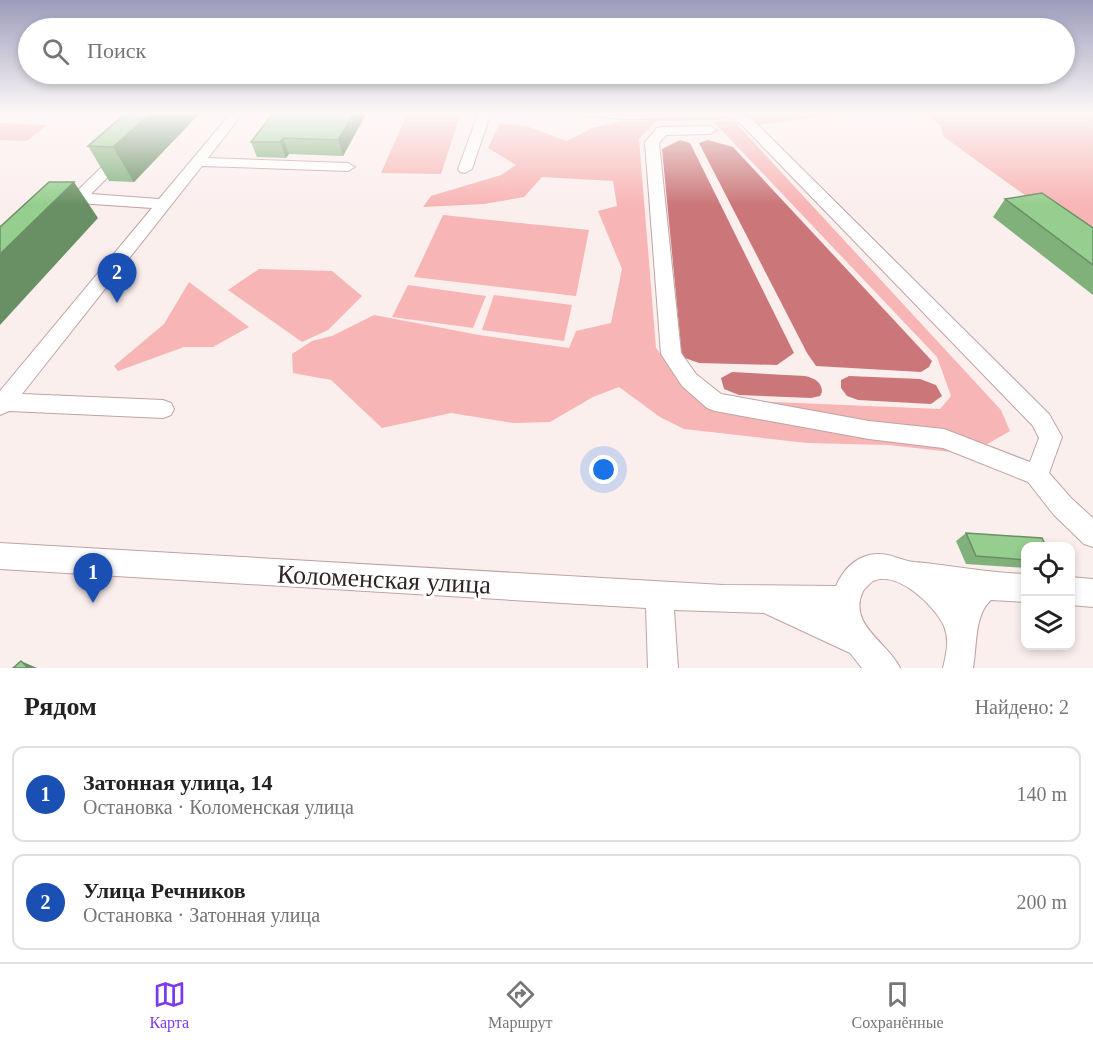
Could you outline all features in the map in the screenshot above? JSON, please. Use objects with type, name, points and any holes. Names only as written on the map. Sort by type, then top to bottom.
[{"type":"street","points":[[2,404],[214,143]]},
{"type":"street","points":[[465,169],[474,143]]},
{"type":"street","points":[[652,143],[671,354],[689,380],[715,402],[858,428],[944,440],[1036,475],[1063,507],[1093,536]]},
{"type":"street","points":[[767,143],[1041,420],[1051,437],[1036,475]]},
{"type":"street","points":[[131,145],[74,202],[165,204]]},
{"type":"street","points":[[200,162],[348,167]]},
{"type":"street","points":[[2,404],[163,410]]},
{"type":"street","name":"Коломенская улица","points":[[0,556],[768,601],[846,600],[849,620],[860,644]]},
{"type":"street","points":[[846,600],[849,587],[861,573],[880,567],[986,586],[1021,588]]},
{"type":"street","points":[[902,571],[926,583],[946,602],[957,619],[963,637]]},
{"type":"street","points":[[958,668],[962,659],[963,637],[972,598],[986,586]]},
{"type":"street","points":[[1075,591],[1093,593]]},
{"type":"street","points":[[659,595],[663,668]]},
{"type":"street","name":"Коломенская улица","points":[[768,601],[860,644],[885,668]]},
{"type":"shaded area","points":[[394,143],[451,143],[441,174],[381,173]]},
{"type":"shaded area","points":[[490,143],[639,143],[656,348],[683,383],[725,400],[940,409],[951,396],[937,357],[734,143],[754,143],[1001,410],[1010,431],[970,454],[888,445],[807,443],[684,429],[660,417],[619,387],[593,397],[550,422],[513,423],[451,413],[382,428],[331,380],[293,373],[292,354],[312,341],[332,336],[374,315],[479,335],[569,348],[576,331],[611,323],[622,269],[598,211],[617,206],[613,181],[542,177],[524,197],[484,204],[423,207],[431,196],[501,175],[516,165],[488,148]]},
{"type":"shaded area","points":[[674,143],[690,143],[794,353],[777,365],[699,363],[682,357],[662,149]]},
{"type":"shaded area","points":[[699,143],[719,143],[733,147],[932,361],[929,367],[921,372],[816,366],[807,353]]},
{"type":"shaded area","points":[[953,143],[1093,143],[1093,244]]},
{"type":"shaded area","points":[[443,215],[589,230],[576,296],[414,277]]},
{"type":"shaded area","points":[[259,269],[332,271],[362,296],[328,330],[302,342],[228,290]]},
{"type":"shaded area","points":[[189,282],[249,327],[213,347],[184,347],[118,371],[114,366],[164,324]]},
{"type":"shaded area","points":[[408,285],[486,296],[473,328],[392,317]]},
{"type":"shaded area","points":[[494,295],[572,305],[564,341],[482,330]]},
{"type":"shaded area","points":[[732,372],[805,376],[817,381],[822,392],[820,396],[811,398],[739,395],[724,389],[721,378]]},
{"type":"shaded area","points":[[849,376],[920,379],[936,385],[942,396],[931,404],[858,400],[847,396],[841,388],[841,380]]},
{"type":"building","points":[[91,143],[117,143],[113,147],[88,146]]},
{"type":"building","points":[[49,182],[74,182],[0,254],[0,227]]},
{"type":"building","points":[[1042,193],[1093,228],[1093,265],[1005,199]]},
{"type":"building","points":[[966,533],[1042,538],[1044,542],[1021,542],[1021,560],[976,556]]},
{"type":"building","points":[[21,661],[28,668],[13,668]]},
{"type":"place","name":"Улица Речников","points":[[117,303]]},
{"type":"place","name":"Затонная улица, 14","points":[[93,603]]}]
